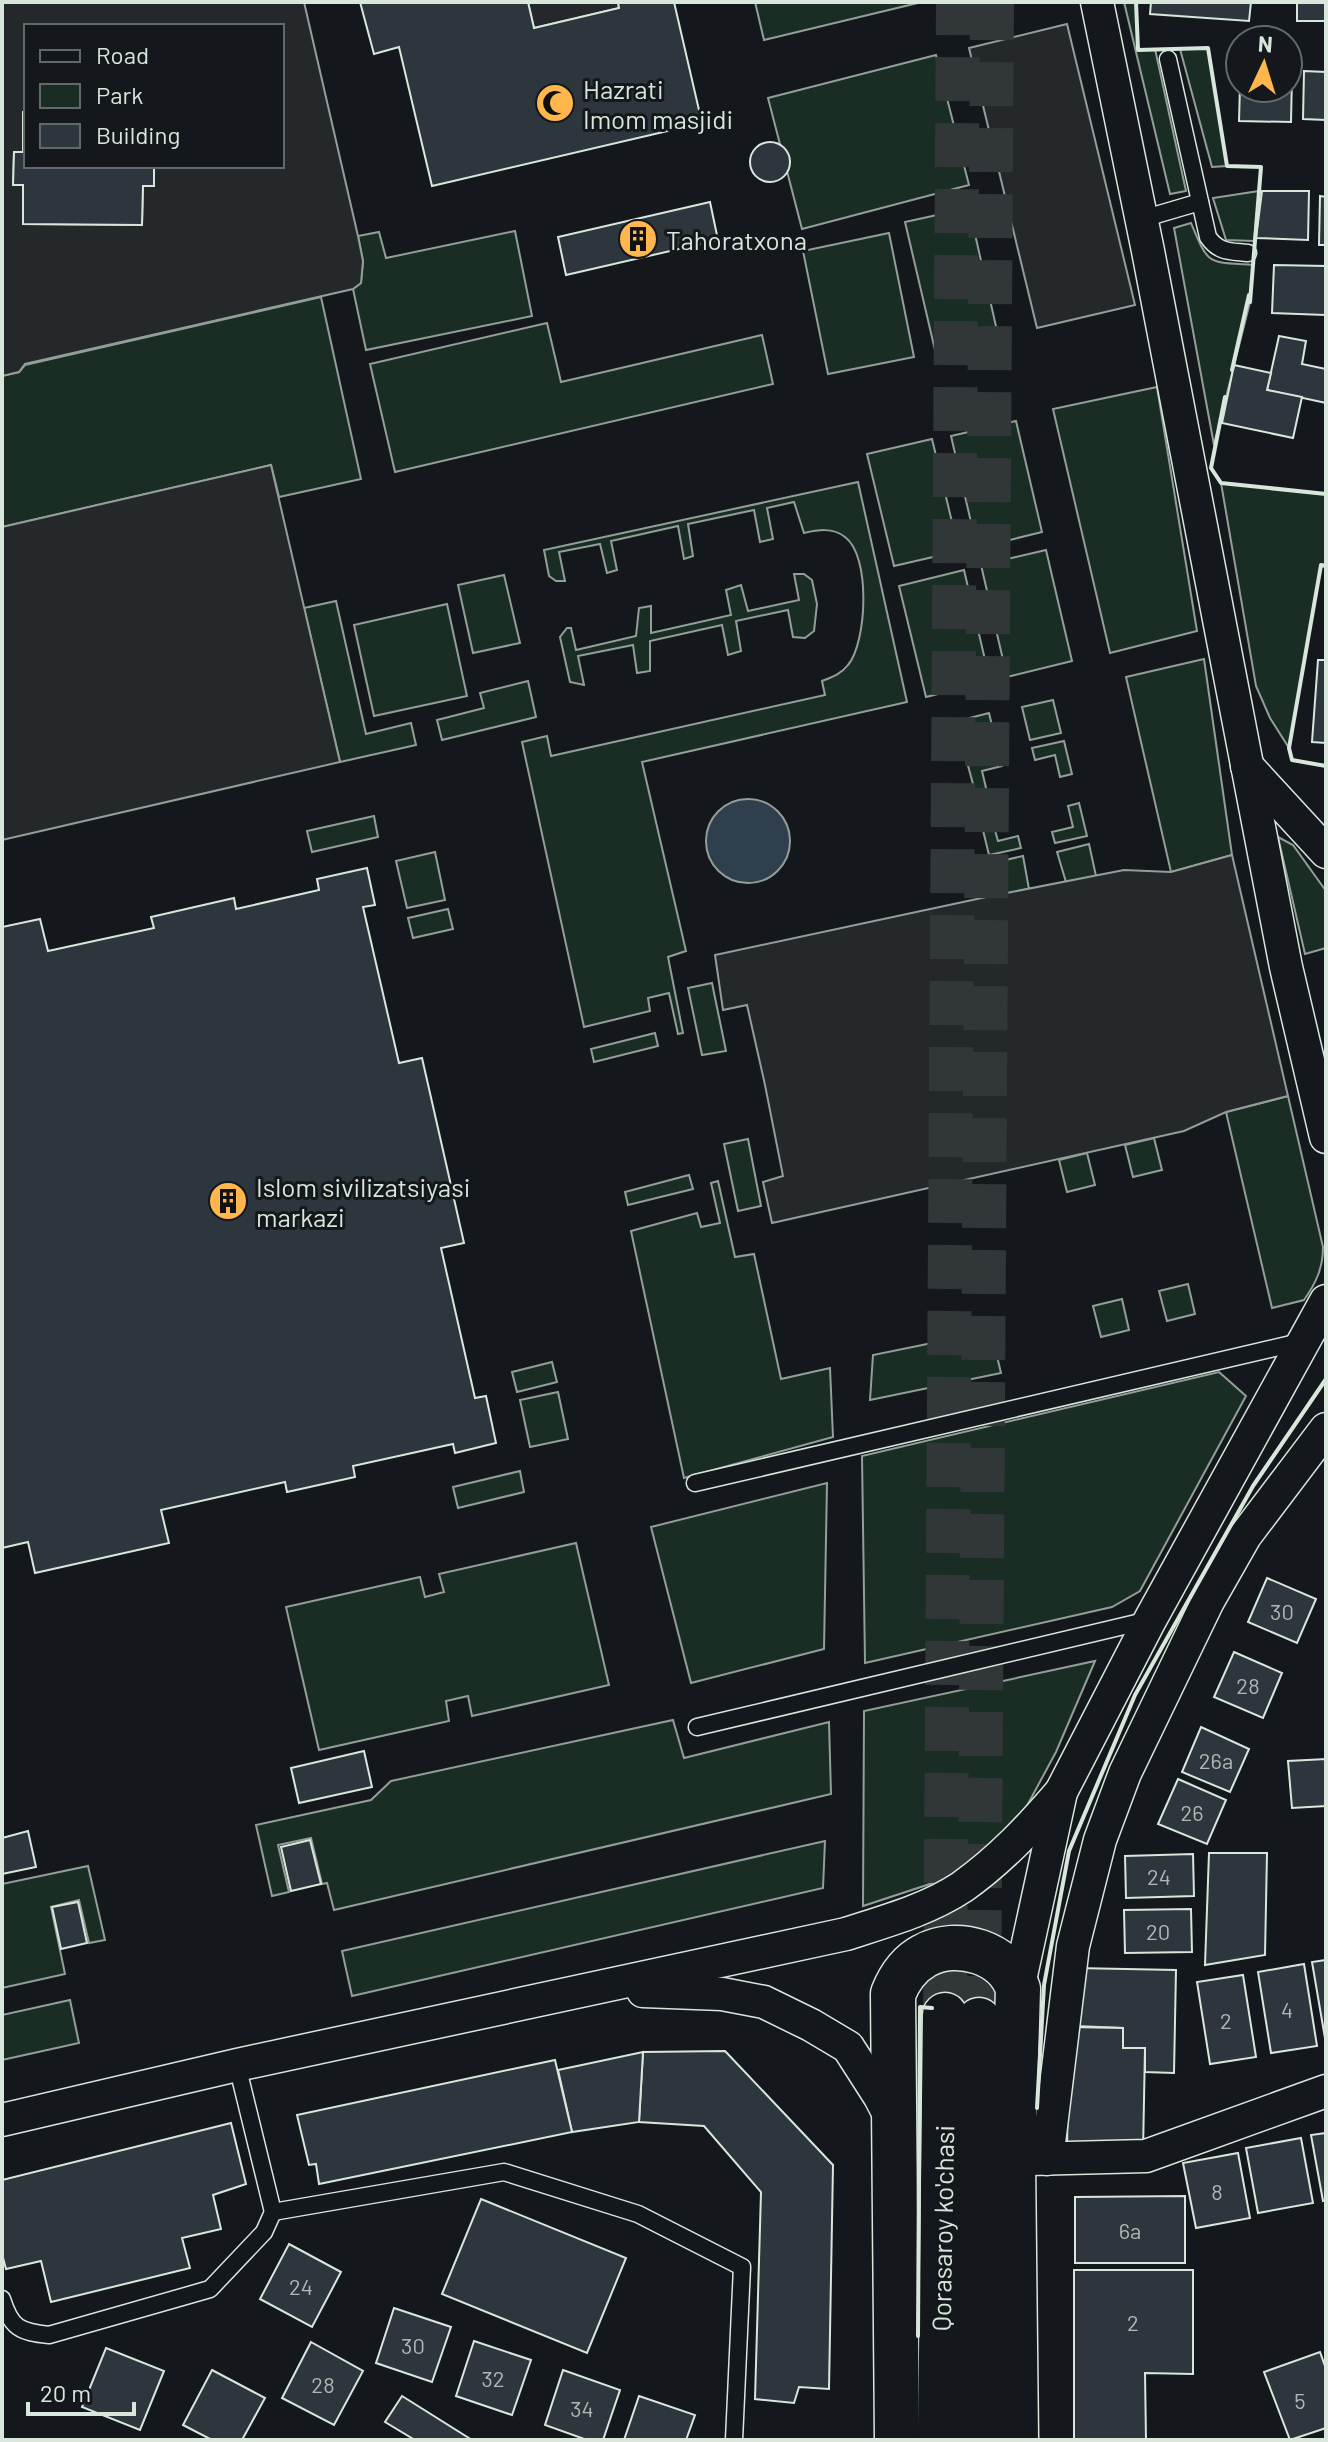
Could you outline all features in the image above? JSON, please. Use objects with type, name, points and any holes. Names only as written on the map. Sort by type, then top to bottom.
[{"type":"main road","points":[[897,2440],[893,1994],[905,1972],[930,1953],[969,1949],[1002,1964],[1018,1989],[1030,2159],[1016,2440]]},
{"type":"main road","name":"Qorasaroy ko'chasi","points":[[940,2440],[962,2017],[979,2440]]},
{"type":"street","points":[[1097,2],[1142,219],[1286,967],[1326,1137]]},
{"type":"street","points":[[1247,766],[1326,852]]},
{"type":"street","points":[[2,2120],[237,2065],[846,1934],[904,1916],[960,1888],[1017,1842],[1061,1792],[1150,1620],[1326,1301]]},
{"type":"street","points":[[1326,1429],[1245,1536],[1208,1601],[1125,1773],[1086,1888],[1030,2159],[1146,2156],[1326,2091]]},
{"type":"street","points":[[1018,1989],[1061,1792]]},
{"type":"street","points":[[599,1989],[722,1994],[764,2002],[848,2047],[894,2125]]},
{"type":"lane","points":[[1168,59],[1208,237],[1222,251],[1248,253]]},
{"type":"lane","points":[[1142,219],[1200,202]]},
{"type":"lane","points":[[695,1483],[1305,1340]]},
{"type":"lane","points":[[697,1727],[1150,1620]]},
{"type":"lane","points":[[2,2299],[8,2318],[25,2333],[49,2335],[210,2289],[264,2232],[273,2212],[237,2065]]},
{"type":"lane","points":[[273,2212],[504,2172],[638,2214],[742,2267],[734,2440]]},
{"type":"green space","points":[[755,2],[922,2],[764,40]]},
{"type":"green space","points":[[1124,2],[1136,2],[1138,50],[1155,49],[1186,191],[1170,194]]},
{"type":"green space","points":[[1208,48],[1227,166],[1212,167],[1180,49]]},
{"type":"green space","points":[[936,55],[969,185],[802,229],[768,98]]},
{"type":"green space","points":[[1259,191],[1254,241],[1226,240],[1213,198]]},
{"type":"green space","points":[[969,208],[998,335],[935,350],[905,222]]},
{"type":"green space","points":[[1191,223],[1206,254],[1212,259],[1253,265],[1250,302],[1214,445],[1174,228]]},
{"type":"green space","points":[[515,231],[532,316],[366,350],[353,289],[361,283],[363,261],[358,236],[379,232],[386,258]]},
{"type":"green space","points":[[889,233],[914,357],[828,374],[803,251]]},
{"type":"green space","points":[[321,297],[361,479],[279,497],[271,465],[2,527],[2,376],[19,372],[25,365]]},
{"type":"green space","points":[[547,323],[561,382],[762,335],[773,384],[395,472],[370,364]]},
{"type":"green space","points":[[1157,387],[1197,631],[1110,653],[1053,409]]},
{"type":"green space","points":[[1016,421],[1042,532],[977,548],[951,436]]},
{"type":"green space","points":[[932,439],[959,551],[894,566],[867,454]]},
{"type":"green space","points":[[858,482],[907,702],[642,762],[686,951],[668,957],[683,1033],[678,1034],[669,993],[648,998],[650,1011],[584,1027],[522,742],[547,736],[551,756],[825,695],[822,681],[842,671],[854,654],[862,619],[862,580],[859,562],[845,537],[820,530],[804,533],[794,502],[767,508],[773,539],[760,542],[754,510],[688,524],[693,556],[684,559],[678,526],[611,541],[617,570],[607,573],[600,544],[559,552],[565,581],[556,581],[549,576],[544,550]]},
{"type":"green space","points":[[1221,483],[1326,494],[1326,566],[1321,566],[1289,748],[1270,718],[1256,686]]},
{"type":"green space","points":[[1046,550],[1072,661],[1007,677],[981,565]]},
{"type":"green space","points":[[964,570],[990,681],[926,697],[899,586]]},
{"type":"green space","points":[[794,574],[804,574],[812,580],[817,604],[814,631],[805,638],[793,637],[788,610],[736,621],[741,651],[728,655],[722,625],[650,641],[650,671],[637,673],[633,645],[578,656],[584,685],[570,682],[560,637],[567,628],[571,628],[576,650],[636,636],[639,608],[651,606],[651,633],[731,615],[726,590],[741,585],[748,611],[799,600]]},
{"type":"green space","points":[[504,575],[520,643],[473,653],[458,585]]},
{"type":"green space","points":[[336,601],[366,734],[411,723],[416,745],[340,762],[304,608]]},
{"type":"green space","points":[[447,604],[467,696],[374,716],[354,625]]},
{"type":"green space","points":[[1204,659],[1232,855],[1171,872],[1126,677]]},
{"type":"green space","points":[[528,681],[536,717],[442,740],[437,720],[484,708],[480,693]]},
{"type":"green space","points":[[1053,700],[1061,733],[1030,740],[1022,707]]},
{"type":"green space","points":[[989,713],[997,746],[966,754],[958,721]]},
{"type":"green space","points":[[1064,741],[1072,774],[1060,777],[1055,755],[1035,760],[1032,748]]},
{"type":"green space","points":[[999,754],[1002,766],[982,771],[987,792],[976,795],[967,762]]},
{"type":"green space","points":[[1079,803],[1087,836],[1055,843],[1052,832],[1073,827],[1068,806]]},
{"type":"green space","points":[[374,816],[378,837],[312,852],[307,831]]},
{"type":"green space","points":[[992,819],[998,841],[1018,836],[1021,848],[989,855],[981,822]]},
{"type":"green space","points":[[1278,837],[1293,845],[1326,891],[1326,948],[1305,954]]},
{"type":"green space","points":[[1089,844],[1096,876],[1066,882],[1057,852]]},
{"type":"green space","points":[[435,852],[445,900],[407,908],[396,861]]},
{"type":"green space","points":[[1023,856],[1029,889],[999,895],[992,863]]},
{"type":"green space","points":[[448,909],[453,929],[413,938],[408,918]]},
{"type":"green space","points":[[712,983],[726,1051],[702,1055],[688,988]]},
{"type":"green space","points":[[655,1033],[658,1046],[594,1062],[591,1049]]},
{"type":"green space","points":[[1288,1096],[1323,1255],[1318,1275],[1304,1300],[1272,1308],[1226,1112]]},
{"type":"green space","points":[[1154,1138],[1162,1170],[1133,1177],[1125,1145]]},
{"type":"green space","points":[[748,1139],[761,1206],[738,1211],[724,1144]]},
{"type":"green space","points":[[1087,1153],[1095,1185],[1067,1192],[1059,1160]]},
{"type":"green space","points":[[689,1175],[693,1189],[628,1205],[625,1192]]},
{"type":"green space","points":[[718,1181],[735,1257],[754,1254],[781,1379],[830,1368],[833,1437],[684,1478],[631,1231],[697,1213],[701,1227],[720,1223],[711,1183]]},
{"type":"green space","points":[[1188,1284],[1195,1314],[1167,1321],[1159,1291]]},
{"type":"green space","points":[[1122,1299],[1129,1330],[1101,1337],[1093,1306]]},
{"type":"green space","points":[[991,1331],[1001,1373],[870,1400],[873,1355]]},
{"type":"green space","points":[[552,1362],[557,1382],[517,1392],[512,1372]]},
{"type":"green space","points":[[1219,1372],[1246,1396],[1140,1591],[1112,1607],[865,1663],[862,1456]]},
{"type":"green space","points":[[558,1392],[568,1439],[530,1447],[520,1400]]},
{"type":"green space","points":[[520,1471],[524,1492],[458,1508],[453,1487]]},
{"type":"green space","points":[[827,1483],[824,1649],[691,1683],[651,1527]]},
{"type":"green space","points":[[576,1543],[609,1685],[472,1716],[468,1696],[446,1701],[449,1721],[319,1750],[286,1607],[420,1577],[425,1597],[444,1592],[439,1574]]},
{"type":"green space","points":[[1095,1661],[1056,1752],[1008,1841],[939,1881],[863,1906],[864,1711]]},
{"type":"green space","points":[[673,1720],[684,1758],[829,1722],[831,1794],[334,1910],[327,1883],[322,1884],[311,1838],[278,1845],[289,1892],[272,1896],[256,1825],[371,1800],[391,1781]]},
{"type":"green space","points":[[825,1841],[823,1888],[352,1996],[342,1951]]},
{"type":"green space","points":[[88,1866],[105,1940],[89,1943],[79,1900],[51,1907],[65,1974],[2,1988],[2,1884]]},
{"type":"green space","points":[[70,2000],[79,2043],[2,2060],[2,2015]]},
{"type":"shaded area","points":[[2,2],[304,2],[358,236],[363,261],[361,283],[353,289],[25,364],[19,372],[2,376]]},
{"type":"shaded area","points":[[528,2],[618,2],[619,8],[534,28]]},
{"type":"shaded area","points":[[1067,24],[1135,305],[1037,328],[969,48]]},
{"type":"shaded area","points":[[271,465],[340,762],[2,840],[2,527]]},
{"type":"shaded area","points":[[1232,855],[1288,1096],[1226,1112],[1184,1131],[772,1223],[763,1182],[783,1176],[765,1085],[747,1005],[723,1010],[715,955],[1124,870],[1171,872]]},
{"type":"water","points":[[748,799],[771,806],[783,818],[790,841],[783,864],[771,876],[748,883],[725,876],[713,864],[706,841],[713,818],[725,806]]},
{"type":"building","name":"Hazrati Imom masjidi","points":[[360,2],[528,2],[534,28],[619,8],[618,2],[674,2],[702,123],[432,186],[399,47],[374,54]]},
{"type":"building","points":[[1151,2],[1251,2],[1249,21],[1150,14]]},
{"type":"building","points":[[1297,2],[1326,2],[1326,21],[1297,21]]},
{"type":"building","points":[[1304,71],[1326,72],[1326,120],[1303,119]]},
{"type":"building","points":[[1239,104],[1291,104],[1291,122],[1239,121]]},
{"type":"building","points":[[24,112],[24,168],[154,168],[154,186],[143,186],[142,225],[23,224],[23,185],[13,185],[14,152],[23,152]]},
{"type":"building","points":[[770,142],[784,148],[790,162],[784,176],[770,182],[756,176],[750,162],[756,148]]},
{"type":"building","points":[[1262,191],[1309,191],[1308,240],[1256,238]]},
{"type":"building","points":[[1320,196],[1326,197],[1326,245],[1319,245]]},
{"type":"building","name":"Tahoratxona","points":[[710,202],[718,240],[566,275],[558,237]]},
{"type":"building","points":[[1274,265],[1326,266],[1325,315],[1272,313]]},
{"type":"building","points":[[1279,336],[1306,341],[1302,364],[1326,369],[1326,403],[1267,390]]},
{"type":"building","points":[[1234,365],[1271,373],[1267,390],[1302,397],[1293,438],[1222,423]]},
{"type":"building","points":[[1318,660],[1326,660],[1326,743],[1312,742]]},
{"type":"building","name":"Islom sivilizatsiyasi markazi","points":[[367,868],[375,905],[363,907],[399,1063],[422,1058],[464,1243],[441,1248],[475,1398],[486,1396],[496,1443],[455,1453],[453,1444],[353,1466],[355,1477],[287,1492],[285,1482],[161,1510],[169,1543],[35,1573],[28,1542],[2,1548],[2,927],[40,919],[48,951],[154,928],[151,917],[234,898],[236,909],[319,890],[317,879]]},
{"type":"building","points":[[1267,1578],[1316,1599],[1297,1643],[1248,1622]]},
{"type":"building","points":[[1234,1652],[1282,1673],[1263,1718],[1214,1697]]},
{"type":"building","points":[[1201,1727],[1249,1749],[1230,1792],[1182,1772]]},
{"type":"building","points":[[364,1751],[372,1787],[299,1803],[291,1768]]},
{"type":"building","points":[[1326,1759],[1326,1806],[1292,1808],[1288,1761]]},
{"type":"building","points":[[1178,1779],[1226,1800],[1207,1844],[1158,1824]]},
{"type":"building","points":[[28,1831],[36,1867],[2,1874],[2,1838]]},
{"type":"building","points":[[310,1840],[321,1884],[291,1891],[281,1847]]},
{"type":"building","points":[[1209,1853],[1267,1853],[1265,1955],[1205,1965]]},
{"type":"building","points":[[1193,1854],[1194,1896],[1126,1898],[1125,1856]]},
{"type":"building","points":[[78,1902],[87,1943],[61,1949],[52,1907]]},
{"type":"building","points":[[1191,1909],[1192,1952],[1125,1953],[1124,1910]]},
{"type":"building","points":[[1326,1960],[1326,2044],[1312,1962]]},
{"type":"building","points":[[1304,1964],[1317,2046],[1271,2053],[1258,1972]]},
{"type":"building","points":[[1075,1968],[1176,1970],[1174,2073],[1145,2072],[1145,2048],[1123,2048],[1123,2028],[1074,2026]]},
{"type":"building","points":[[1243,1975],[1256,2057],[1210,2064],[1197,1982]]},
{"type":"building","points":[[1069,2027],[1123,2028],[1123,2048],[1145,2048],[1143,2152],[1067,2150]]},
{"type":"building","points":[[725,2051],[833,2165],[829,2389],[799,2387],[794,2403],[755,2399],[761,2192],[704,2126],[639,2122],[643,2052]]},
{"type":"building","points":[[643,2052],[639,2122],[572,2132],[558,2070]]},
{"type":"building","points":[[555,2060],[572,2132],[319,2184],[316,2164],[309,2165],[297,2115]]},
{"type":"building","points":[[231,2123],[246,2184],[213,2195],[221,2229],[182,2238],[190,2268],[51,2302],[41,2261],[6,2269],[2,2254],[2,2180]]},
{"type":"building","points":[[1326,2133],[1326,2200],[1323,2201],[1311,2135]]},
{"type":"building","points":[[1301,2138],[1313,2203],[1258,2213],[1246,2148]]},
{"type":"building","points":[[1238,2153],[1250,2218],[1196,2228],[1183,2163]]},
{"type":"building","points":[[1185,2196],[1185,2263],[1075,2263],[1075,2197]]},
{"type":"building","points":[[481,2199],[626,2258],[587,2353],[442,2294]]},
{"type":"building","points":[[289,2244],[341,2272],[312,2327],[260,2299]]},
{"type":"building","points":[[1074,2270],[1193,2270],[1193,2374],[1145,2373],[1146,2440],[1074,2440]]},
{"type":"building","points":[[394,2308],[451,2327],[432,2382],[376,2363]]},
{"type":"building","points":[[474,2341],[531,2360],[512,2415],[456,2396]]},
{"type":"building","points":[[311,2342],[363,2371],[334,2425],[282,2398]]},
{"type":"building","points":[[106,2348],[164,2371],[140,2430],[82,2407]]},
{"type":"building","points":[[1320,2352],[1326,2369],[1326,2428],[1290,2440],[1264,2372]]},
{"type":"building","points":[[212,2370],[265,2398],[242,2440],[212,2440],[183,2425]]},
{"type":"building","points":[[563,2370],[620,2390],[603,2440],[587,2440],[545,2425]]},
{"type":"building","points":[[402,2396],[472,2440],[415,2440],[385,2422]]},
{"type":"building","points":[[639,2396],[695,2415],[686,2440],[624,2440]]},
{"type":"tunnel","points":[[945,2015],[958,2]]},
{"type":"tunnel","points":[[979,2020],[992,2]]},
{"type":"wall","points":[[1136,2],[1138,50],[1208,48],[1227,166],[1261,167],[1250,302],[1249,295],[1232,370]]},
{"type":"wall","points":[[1225,397],[1211,468],[1221,483],[1326,494]]},
{"type":"wall","points":[[1326,566],[1321,565],[1289,748],[1292,760],[1326,766]]},
{"type":"wall","points":[[1037,2108],[1044,1985],[1069,1851],[1135,1695],[1253,1486],[1326,1379]]},
{"type":"wall","points":[[918,2336],[920,2007],[932,2008]]},
{"type":"place","name":"Hazrati Imom masjidi","points":[[555,103]]},
{"type":"place","name":"Tahoratxona","points":[[638,239]]},
{"type":"place","name":"Islom sivilizatsiyasi markazi","points":[[228,1201]]}]
